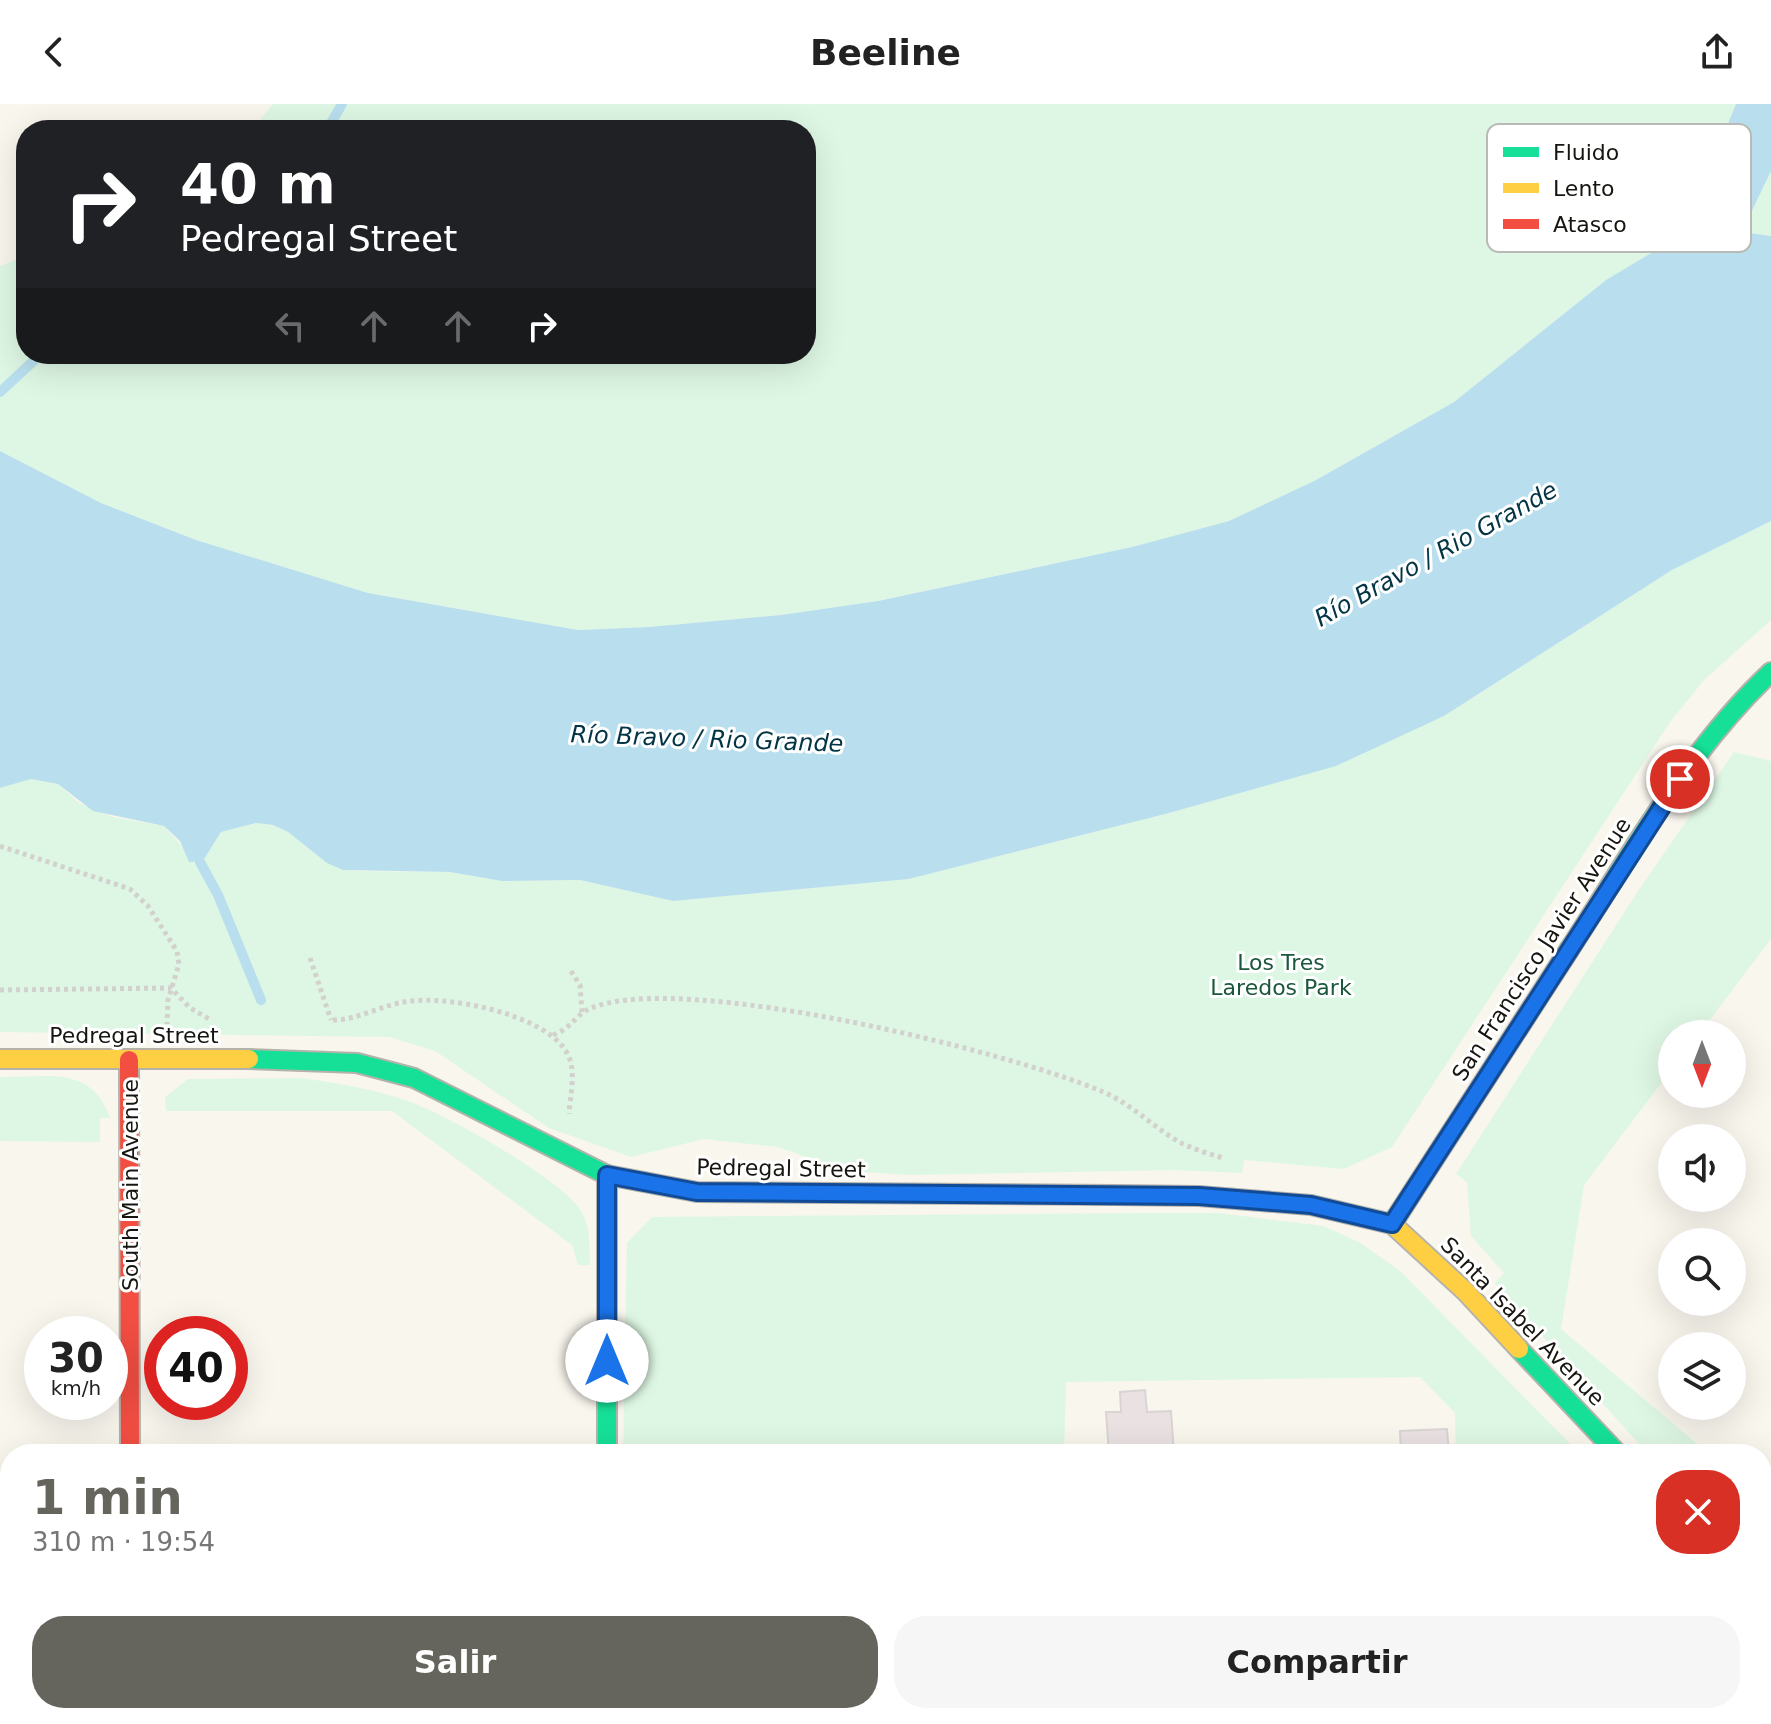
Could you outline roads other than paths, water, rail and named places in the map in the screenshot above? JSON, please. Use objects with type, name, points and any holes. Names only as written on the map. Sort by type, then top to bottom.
[{"type":"main road","name":"San Francisco Javier Avenue","points":[[1392,1224],[1680,779],[1740,701],[1771,672]]},
{"type":"main road","name":"Pedregal Street","points":[[0,1059],[300,1059],[357,1063],[414,1078],[607,1175],[697,1192],[1199,1196],[1311,1205],[1392,1224]]},
{"type":"main road","name":"South Main Avenue","points":[[129,1060],[130,1444]]},
{"type":"main road","points":[[607,1175],[607,1444]]},
{"type":"main road","name":"Santa Isabel Avenue","points":[[1392,1224],[1466,1292],[1609,1444]]},
{"type":"water","points":[[1736,104],[1771,104],[1771,171],[1751,213],[1751,124],[1728,124]]},
{"type":"water","name":"Río Bravo / Rio Grande","points":[[1751,233],[1771,236],[1771,521],[1672,570],[1444,716],[1336,766],[1169,813],[909,879],[673,901],[580,880],[502,881],[450,872],[343,870],[327,863],[288,832],[273,825],[256,823],[221,832],[203,861],[189,862],[180,841],[164,826],[93,811],[58,784],[31,779],[0,788],[0,451],[101,503],[196,540],[368,593],[578,630],[781,615],[878,601],[1132,547],[1229,521],[1316,480],[1454,402],[1606,280],[1653,252],[1751,252]]},
{"type":"waterway","points":[[333,120],[342,104]]},
{"type":"waterway","points":[[0,392],[30,364]]},
{"type":"waterway","points":[[200,862],[218,895],[261,1000]]},
{"type":"park label","name":"Los Tres Laredos Park","points":[[1281,974]]}]
